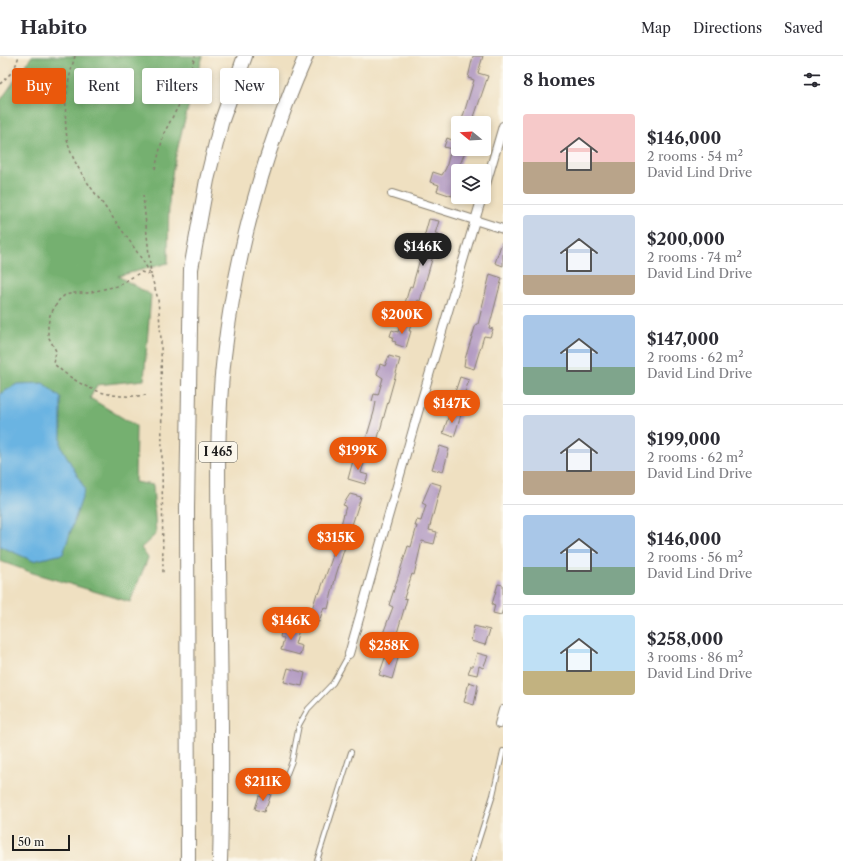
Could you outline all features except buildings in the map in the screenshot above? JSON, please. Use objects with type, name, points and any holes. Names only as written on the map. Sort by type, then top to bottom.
[{"type":"highway","name":"I 465","points":[[188,861],[187,508],[191,269],[207,180],[221,123],[245,56]]},
{"type":"highway","name":"I 465","points":[[220,861],[221,734],[218,472],[224,356],[237,277],[254,200],[278,125],[306,56]]},
{"type":"street","points":[[491,166],[503,126]]},
{"type":"street","points":[[392,194],[503,229]]},
{"type":"street","points":[[349,654],[416,419],[480,204]]},
{"type":"street","points":[[499,724],[503,710]]},
{"type":"lane","points":[[283,784],[292,761],[299,725],[308,709],[333,683],[349,654]]},
{"type":"lane","points":[[472,861],[493,795],[503,751]]},
{"type":"lane","points":[[317,861],[351,752]]},
{"type":"path","points":[[0,84],[14,70],[19,56]]},
{"type":"path","points":[[75,56],[66,101],[67,139],[71,152],[84,177],[141,258],[151,275]]},
{"type":"path","points":[[155,169],[161,143],[181,101],[195,56]]},
{"type":"path","points":[[143,194],[151,275],[158,299],[161,339],[163,574]]},
{"type":"path","points":[[146,395],[136,396],[106,394],[97,392],[72,379],[54,364],[56,351],[48,336],[50,315],[59,300],[65,295],[117,286],[141,272],[151,275]]},
{"type":"green space","points":[[32,56],[203,56],[200,68],[142,68],[142,104],[189,104],[171,181],[168,263],[118,276],[151,295],[144,380],[97,385],[90,398],[136,426],[135,482],[153,485],[156,534],[141,548],[148,558],[130,602],[33,573],[0,561],[0,101],[12,84],[12,104],[66,104],[66,68],[23,68]]},
{"type":"water","points":[[43,383],[61,398],[61,446],[85,489],[63,554],[33,561],[0,546],[0,394],[17,384]]}]
